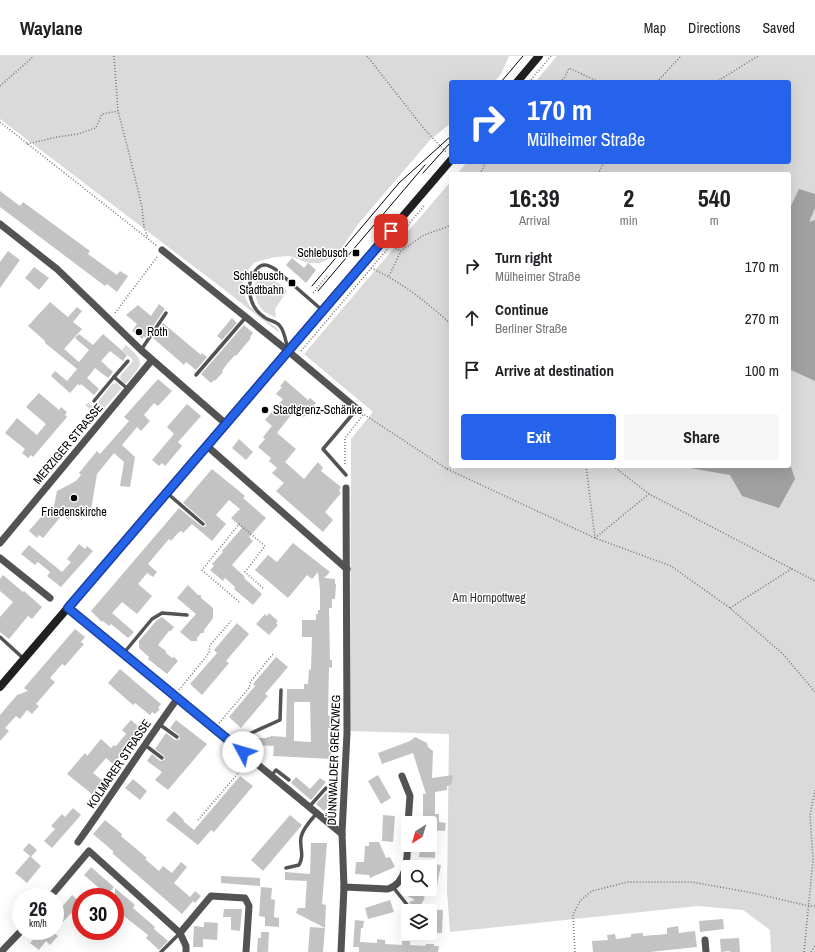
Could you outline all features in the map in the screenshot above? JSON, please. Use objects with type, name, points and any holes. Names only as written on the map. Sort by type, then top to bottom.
[{"type":"main road","points":[[519,80],[539,56]]},
{"type":"main road","points":[[0,687],[301,337],[320,308],[449,162]]},
{"type":"street","points":[[0,225],[57,269],[141,350],[226,424]]},
{"type":"street","points":[[162,250],[288,351],[357,409]]},
{"type":"street","name":"MERZIGER STRASSE","points":[[0,543],[152,360]]},
{"type":"street","points":[[207,446],[347,569]]},
{"type":"street","name":"DÜNNWALDER GRENZWEG","points":[[341,952],[344,887],[342,834],[347,733],[346,488]]},
{"type":"street","points":[[0,558],[50,598]]},
{"type":"street","points":[[68,608],[342,834]]},
{"type":"street","name":"KOLMARER STRASSE","points":[[78,842],[111,797],[176,697]]},
{"type":"street","points":[[402,776],[410,796],[409,816]]},
{"type":"street","points":[[58,888],[89,851],[180,933],[186,946],[186,952]]},
{"type":"street","points":[[344,887],[388,889],[393,887],[400,882],[405,870],[406,852]]},
{"type":"street","points":[[180,933],[211,896],[245,898],[249,906],[246,952]]},
{"type":"street","points":[[1,952],[12,940]]},
{"type":"street","points":[[705,940],[706,952]]},
{"type":"lane","points":[[288,351],[280,326],[258,312],[252,304],[250,284],[254,274],[261,265],[270,266],[320,308]]},
{"type":"lane","points":[[141,350],[166,313]]},
{"type":"lane","points":[[196,375],[246,317]]},
{"type":"lane","points":[[94,401],[128,361]]},
{"type":"lane","points":[[114,377],[128,389]]},
{"type":"lane","points":[[346,475],[324,449],[357,409]]},
{"type":"lane","points":[[167,493],[203,524]]},
{"type":"lane","points":[[123,654],[152,619],[162,613],[187,615]]},
{"type":"lane","points":[[0,637],[24,659]]},
{"type":"lane","points":[[235,746],[249,734],[280,720],[281,690]]},
{"type":"lane","points":[[159,724],[177,737]]},
{"type":"lane","points":[[145,745],[162,758]]},
{"type":"lane","points":[[271,776],[276,770],[289,780]]},
{"type":"lane","points":[[309,807],[326,788]]},
{"type":"lane","points":[[286,868],[299,865],[302,859],[301,838],[304,829],[317,813]]},
{"type":"lane","points":[[393,887],[406,904]]},
{"type":"lane","points":[[161,952],[180,933]]},
{"type":"path","points":[[0,86],[34,56]]},
{"type":"path","points":[[0,122],[149,240],[144,228],[142,207],[118,112],[114,56]]},
{"type":"path","points":[[367,56],[425,130],[449,155]]},
{"type":"path","points":[[531,80],[551,56]]},
{"type":"path","points":[[659,80],[681,56]]},
{"type":"path","points":[[719,80],[758,56]]},
{"type":"path","points":[[562,80],[569,68],[595,80]]},
{"type":"path","points":[[27,144],[57,136],[78,134],[96,128],[102,114],[118,112]]},
{"type":"path","points":[[317,332],[426,204]]},
{"type":"path","points":[[389,276],[401,251],[424,235],[449,225]]},
{"type":"path","points":[[390,246],[401,251]]},
{"type":"path","points":[[110,320],[162,250]]},
{"type":"path","points":[[371,268],[389,276],[424,300],[449,322]]},
{"type":"path","points":[[308,298],[327,276]]},
{"type":"path","points":[[357,409],[447,469],[595,538],[671,566],[730,608],[783,654],[815,692]]},
{"type":"path","points":[[346,475],[345,438],[364,414]]},
{"type":"path","points":[[586,468],[595,538]]},
{"type":"path","points":[[616,468],[649,494],[793,568],[815,581]]},
{"type":"path","points":[[595,538],[649,494]]},
{"type":"path","points":[[239,602],[202,570],[239,524],[265,546],[245,572],[264,589]]},
{"type":"path","points":[[730,608],[793,568]]},
{"type":"path","points":[[176,697],[209,653],[210,645],[231,622]]},
{"type":"path","points":[[214,729],[249,688],[251,681],[273,654]]},
{"type":"path","points":[[198,820],[250,759]]},
{"type":"path","points":[[804,952],[813,860],[810,815],[815,790]]},
{"type":"path","points":[[575,952],[573,915],[580,901],[592,891],[628,882],[692,882],[815,906]]},
{"type":"path","points":[[811,952],[815,946]]},
{"type":"green space","points":[[0,56],[509,56],[501,74],[496,80],[449,80],[449,125],[430,140],[359,223],[336,256],[320,263],[309,263],[289,256],[276,257],[254,263],[248,270],[243,283],[245,297],[249,305],[278,329],[278,332],[0,119]]},
{"type":"green space","name":"Am Hornpottweg","points":[[557,56],[815,56],[815,952],[771,952],[770,930],[743,910],[698,906],[450,932],[447,891],[449,734],[350,731],[351,439],[373,412],[304,354],[449,183],[449,468],[791,468],[791,172],[459,172],[465,164],[791,164],[791,80],[537,80]]},
{"type":"green space","points":[[268,271],[276,276],[274,279],[287,291],[275,309],[276,317],[266,313],[256,299],[256,281],[262,273]]},
{"type":"green space","points":[[126,345],[137,356],[140,364],[139,368],[126,384],[121,380],[120,376],[133,360],[122,350]]},
{"type":"green space","points":[[117,383],[122,388],[97,416],[85,405],[88,403],[94,407],[112,384]]},
{"type":"shaded area","points":[[799,189],[815,194],[815,208],[809,222],[815,220],[815,381],[791,370],[791,206]]},
{"type":"shaded area","points":[[791,467],[795,479],[779,508],[742,496],[730,475],[690,468]]},
{"type":"building","points":[[0,191],[20,206],[23,202],[90,251],[88,254],[117,275],[120,271],[128,276],[117,292],[107,284],[105,286],[0,207]]},
{"type":"building","points":[[8,251],[20,260],[0,288],[0,262]]},
{"type":"building","points":[[292,258],[304,268],[308,263],[316,270],[306,283],[286,265]]},
{"type":"building","points":[[34,267],[49,278],[39,290],[25,278]]},
{"type":"building","points":[[50,302],[68,317],[77,307],[82,311],[73,322],[82,329],[64,349],[79,362],[89,350],[75,338],[79,334],[93,345],[103,334],[127,355],[123,361],[110,351],[101,361],[113,372],[108,378],[95,368],[87,378],[99,389],[94,395],[81,384],[80,386],[78,384],[70,393],[51,376],[55,371],[67,381],[77,369],[45,343],[45,341],[28,326]]},
{"type":"building","points":[[159,304],[165,309],[145,338],[144,336],[142,339],[132,331],[137,324],[126,315],[138,305],[151,316]]},
{"type":"building","points":[[232,318],[237,323],[222,340],[217,336]]},
{"type":"building","points":[[163,323],[201,355],[202,353],[207,357],[196,370],[186,362],[184,365],[153,338]]},
{"type":"building","points":[[244,325],[253,333],[250,337],[251,338],[227,364],[222,371],[223,372],[215,381],[214,380],[211,383],[201,374]]},
{"type":"building","points":[[158,379],[172,391],[158,406],[154,403],[144,415],[150,421],[141,431],[137,427],[122,445],[135,457],[130,487],[120,486],[124,462],[114,453],[97,474],[91,510],[67,519],[63,514],[43,538],[39,535],[37,538],[29,531],[46,511],[52,516],[57,491],[76,481],[81,475],[79,473],[97,451],[100,454],[129,421],[124,417]]},
{"type":"building","points":[[285,380],[308,400],[310,398],[316,403],[304,417],[295,410],[277,433],[296,449],[285,462],[304,479],[318,462],[323,468],[321,471],[341,487],[339,491],[341,493],[325,512],[333,520],[323,532],[276,491],[284,483],[272,473],[277,468],[269,461],[271,458],[258,447],[265,439],[263,437],[272,426],[265,420],[283,399],[276,394],[282,387],[280,386]]},
{"type":"building","points":[[39,393],[59,410],[61,407],[67,412],[65,415],[67,417],[33,457],[31,455],[28,458],[22,453],[25,449],[5,433],[17,418],[37,435],[46,424],[26,407]]},
{"type":"building","points":[[187,404],[201,416],[178,442],[182,446],[165,466],[162,463],[159,466],[152,460],[174,434],[167,427]]},
{"type":"building","points":[[239,439],[253,452],[246,460],[232,448]]},
{"type":"building","points":[[212,469],[245,496],[243,498],[266,518],[249,537],[253,541],[232,565],[262,594],[253,605],[234,589],[235,587],[225,578],[223,581],[210,570],[214,566],[212,564],[242,528],[231,518],[240,509],[229,500],[216,515],[226,524],[212,541],[192,524],[183,533],[181,531],[178,533],[171,541],[169,539],[148,564],[157,572],[153,577],[147,573],[138,584],[152,596],[137,614],[122,602],[112,613],[134,632],[128,638],[111,624],[109,626],[103,621],[102,622],[91,611],[179,508],[201,526],[206,526],[205,522],[183,503]]},
{"type":"building","points":[[293,543],[330,572],[324,578],[335,579],[335,599],[332,599],[332,608],[329,608],[330,660],[332,660],[332,668],[329,667],[328,715],[333,719],[333,728],[328,728],[328,743],[331,743],[331,759],[273,756],[274,746],[255,745],[255,738],[267,738],[271,736],[286,737],[287,689],[304,689],[304,684],[308,684],[309,670],[311,669],[312,637],[302,637],[302,620],[316,620],[316,614],[318,614],[318,610],[320,610],[318,572],[312,579],[307,575],[288,598],[255,570],[268,555],[277,562]],"holes":[[[294,702],[310,702],[311,742],[294,741]]]},
{"type":"building","points":[[79,544],[85,549],[87,546],[93,551],[61,587],[47,576],[50,572],[38,562],[35,565],[21,554],[29,545],[62,572],[71,562],[67,559]]},
{"type":"building","points":[[3,575],[42,607],[32,619],[28,616],[9,639],[0,632],[0,617],[13,602],[0,591],[0,579]]},
{"type":"building","points":[[188,585],[198,595],[201,595],[201,598],[213,608],[213,618],[204,630],[204,633],[201,633],[197,638],[197,641],[191,641],[180,632],[196,614],[177,598]]},
{"type":"building","points":[[269,613],[278,621],[276,623],[278,625],[269,635],[256,624],[265,614],[267,616]]},
{"type":"building","points":[[162,617],[174,627],[158,645],[172,658],[174,657],[178,661],[167,674],[148,659],[149,657],[139,648],[139,641],[157,620]]},
{"type":"building","points":[[237,623],[249,634],[226,661],[229,663],[202,695],[190,684],[217,653],[214,650]]},
{"type":"building","points":[[75,629],[85,637],[81,642],[84,644],[65,666],[62,664],[50,678],[55,682],[36,704],[39,706],[32,714],[27,710],[20,719],[16,716],[5,728],[9,731],[0,741],[0,715],[17,695],[28,691],[24,688]]},
{"type":"building","points":[[276,657],[288,667],[265,694],[268,696],[241,728],[229,717],[255,686],[253,684]]},
{"type":"building","points":[[120,669],[161,704],[158,708],[160,709],[155,714],[152,712],[150,715],[135,703],[133,705],[108,683]]},
{"type":"building","points":[[131,720],[142,730],[113,764],[106,758],[93,773],[103,781],[92,794],[67,774],[85,753],[87,756],[101,739],[111,748],[114,745],[116,746],[126,734],[122,730]]},
{"type":"building","points":[[176,720],[207,744],[168,790],[155,780],[162,772],[147,761],[152,754],[160,761],[165,760],[164,756],[155,749],[166,733],[175,740],[180,739],[179,735],[170,728]]},
{"type":"building","points":[[415,737],[427,743],[428,747],[433,751],[432,778],[453,775],[452,784],[447,786],[447,790],[435,792],[435,814],[439,814],[439,822],[446,823],[445,831],[437,830],[437,816],[423,816],[423,794],[426,794],[413,753],[382,764],[378,753],[410,741]]},
{"type":"building","points":[[378,775],[391,798],[381,804],[368,781]]},
{"type":"building","points":[[240,776],[253,786],[214,832],[211,830],[198,845],[166,820],[174,811],[194,830]]},
{"type":"building","points":[[296,777],[310,789],[320,778],[326,782],[311,800],[291,783]]},
{"type":"building","points":[[133,779],[147,791],[140,800],[125,788]]},
{"type":"building","points":[[326,793],[334,799],[324,811],[316,804]]},
{"type":"building","points":[[73,808],[81,815],[52,848],[44,841],[55,829],[51,826],[62,814],[65,817]]},
{"type":"building","points":[[290,815],[302,825],[263,871],[251,860]]},
{"type":"building","points":[[383,815],[395,816],[393,842],[382,841]]},
{"type":"building","points":[[105,820],[122,834],[121,836],[147,858],[145,859],[159,871],[163,866],[172,873],[181,862],[187,867],[174,883],[190,897],[195,891],[201,896],[195,903],[193,901],[182,914],[112,853],[114,852],[93,834]]},
{"type":"building","points":[[369,842],[379,842],[386,858],[390,857],[395,867],[370,878],[369,875],[355,874],[356,862],[364,862],[365,846],[369,846]]},
{"type":"building","points":[[29,843],[37,850],[31,857],[23,850]]},
{"type":"building","points":[[311,843],[327,843],[322,904],[326,905],[325,928],[296,913],[298,908],[305,908],[307,881],[285,880],[285,872],[310,874]]},
{"type":"building","points":[[420,852],[435,852],[435,858],[419,857]]},
{"type":"building","points":[[30,856],[41,866],[27,883],[15,873]]},
{"type":"building","points":[[437,864],[441,865],[437,885]]},
{"type":"building","points":[[91,867],[114,887],[99,888],[84,875]]},
{"type":"building","points":[[221,876],[260,878],[260,886],[221,883]]},
{"type":"building","points":[[261,887],[272,888],[271,899],[275,900],[274,917],[279,918],[279,927],[265,926],[265,917],[259,916]]},
{"type":"building","points":[[72,895],[72,914],[71,913],[64,921],[64,904]]},
{"type":"building","points":[[124,896],[135,905],[133,908],[155,927],[154,929],[168,941],[159,950],[146,938],[148,935],[124,916]]},
{"type":"building","points":[[408,896],[425,897],[422,904],[411,904],[409,902],[415,900]]},
{"type":"building","points":[[390,900],[394,912],[368,919],[365,908]]},
{"type":"building","points":[[224,909],[242,909],[240,931],[231,930],[231,917],[223,917]]},
{"type":"building","points":[[437,910],[443,910],[442,933],[437,933]]},
{"type":"building","points":[[723,919],[724,929],[700,932],[699,921]]},
{"type":"building","points":[[355,920],[364,921],[363,928],[361,928],[360,942],[377,943],[377,939],[385,940],[385,944],[402,945],[402,941],[410,941],[410,945],[425,946],[426,944],[434,944],[434,946],[439,946],[438,952],[359,952],[359,947],[353,947]]},
{"type":"building","points":[[204,922],[218,923],[217,940],[203,939],[203,947],[193,947],[194,926],[204,927]]},
{"type":"building","points":[[678,926],[679,933],[695,931],[697,947],[650,952],[593,952],[592,941],[608,940],[607,935],[615,934],[616,939],[631,937],[631,934],[643,933],[643,936],[667,934],[667,928]]},
{"type":"building","points":[[310,927],[325,928],[323,952],[308,952]]},
{"type":"building","points":[[261,932],[269,932],[268,952],[257,952],[258,938],[261,938]]},
{"type":"building","points":[[739,938],[740,952],[721,952],[720,939]]},
{"type":"building","points":[[33,940],[54,940],[50,945],[46,941],[39,950],[30,943]]},
{"type":"tram line","points":[[503,80],[523,56]]},
{"type":"tram line","points":[[312,286],[399,183],[449,138]]},
{"type":"tram line","points":[[423,173],[449,144]]},
{"type":"tram line","points":[[318,291],[425,165]]},
{"type":"place","name":"Schlebusch","points":[[356,253]]},
{"type":"place","name":"Schlebusch Stadtbahn","points":[[292,283]]},
{"type":"place","name":"Roth","points":[[139,332]]},
{"type":"place","name":"Stadtgrenz-Schänke","points":[[265,410]]},
{"type":"place","name":"Friedenskirche","points":[[74,498]]},
{"type":"route","points":[[243,752],[68,608],[391,231]]}]
